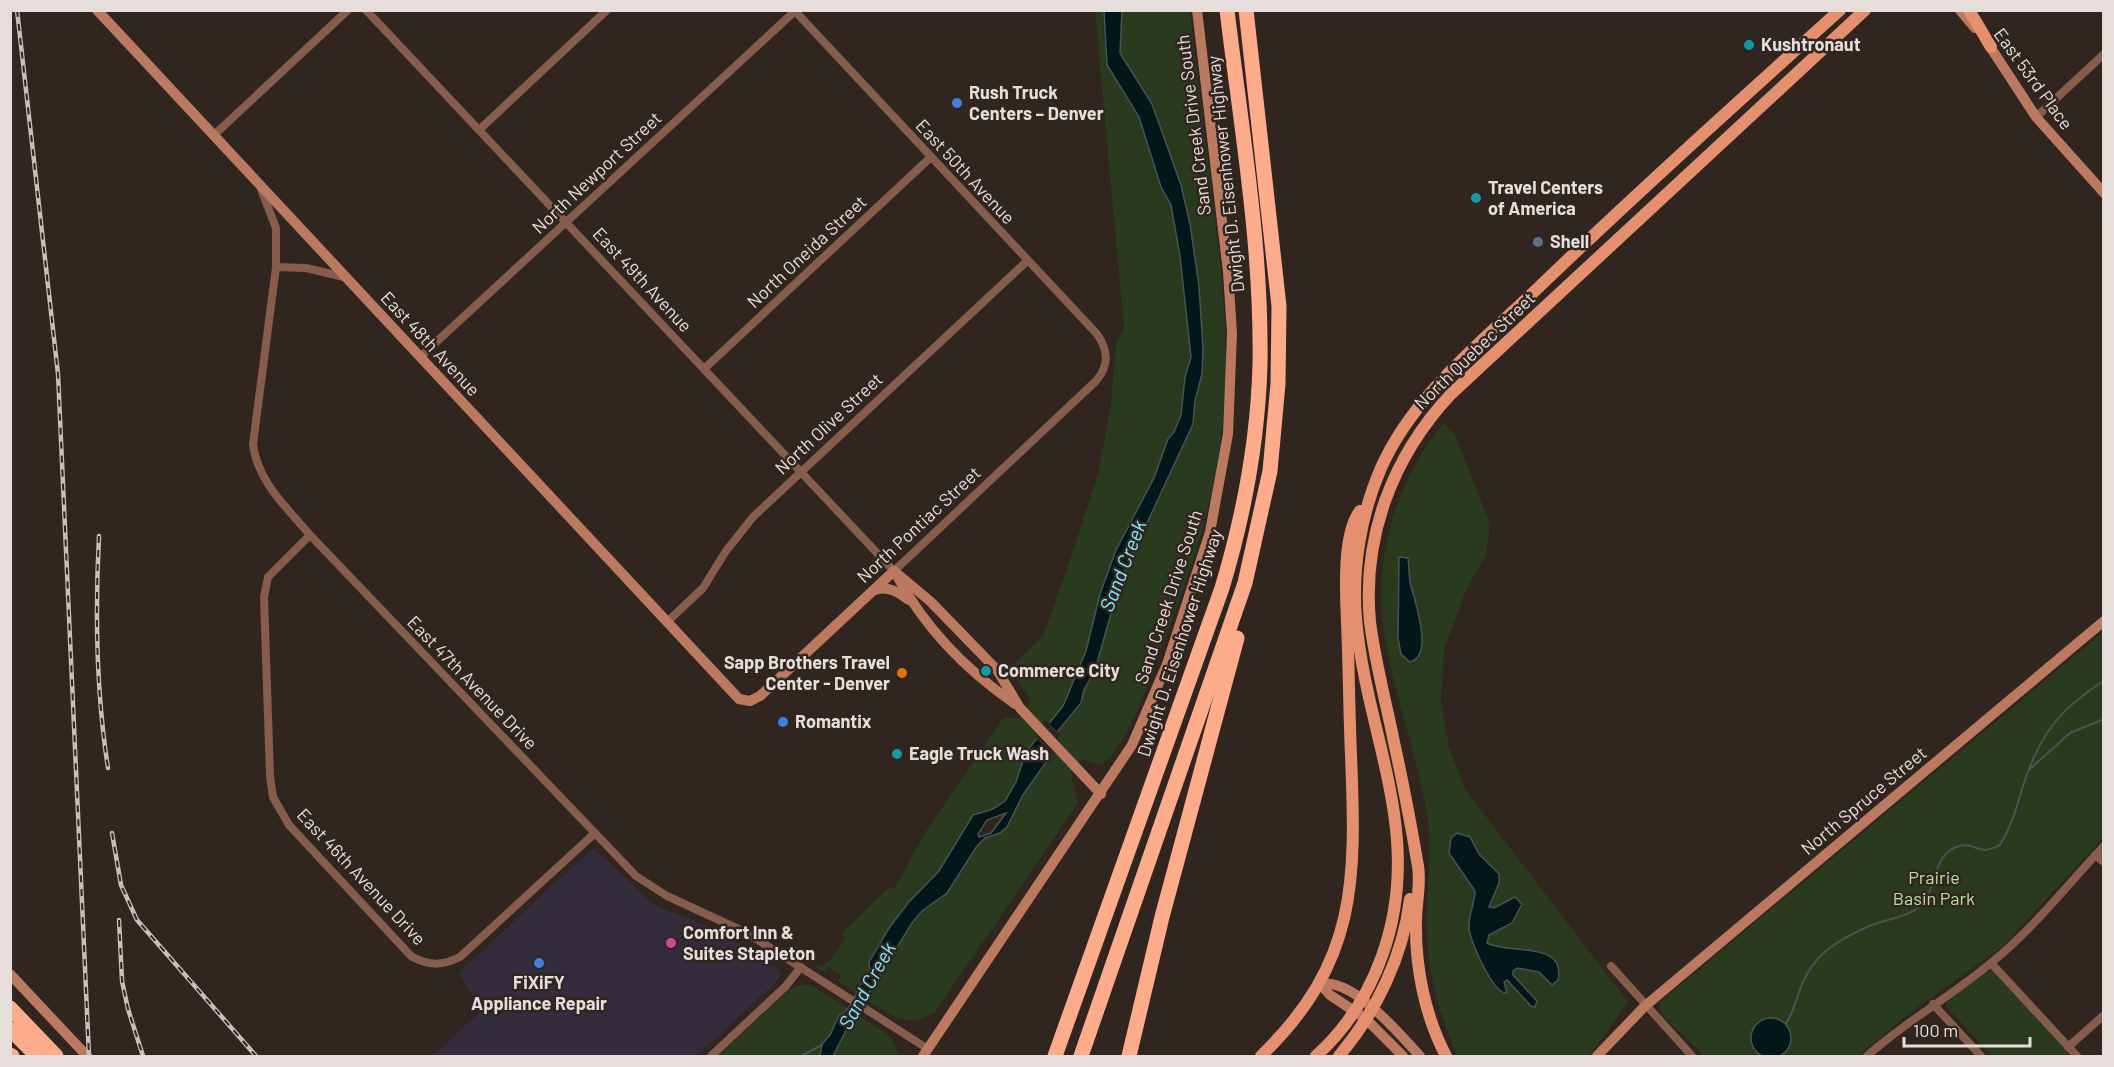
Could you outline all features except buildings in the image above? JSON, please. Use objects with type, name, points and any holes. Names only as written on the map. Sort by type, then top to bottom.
[{"type":"highway","name":"Dwight D. Eisenhower Highway","points":[[1055,1056],[1222,588],[1237,536],[1252,458],[1260,366],[1259,294],[1227,10]]},
{"type":"highway","name":"Dwight D. Eisenhower Highway","points":[[1081,1056],[1207,698],[1253,554],[1273,452],[1280,333],[1274,240],[1246,10]]},
{"type":"highway","points":[[1129,1056],[1164,906],[1249,596],[1253,554]]},
{"type":"highway","points":[[10,1008],[56,1056]]},
{"type":"highway","points":[[10,1029],[37,1056]]},
{"type":"highway","points":[[1133,1040],[1135,1056]]},
{"type":"main road","name":"North Quebec Street","points":[[1370,498],[1396,439],[1437,386],[1680,153],[1840,10]]},
{"type":"main road","name":"North Quebec Street","points":[[1413,839],[1376,654],[1369,607],[1376,531],[1383,504],[1398,467],[1428,420],[1451,394],[1865,10]]},
{"type":"main road","points":[[1969,10],[1991,47]]},
{"type":"main road","points":[[1261,1056],[1299,1016],[1320,984],[1340,935],[1352,880],[1354,812],[1346,581],[1349,551],[1357,515],[1370,498]]},
{"type":"main road","points":[[1316,1056],[1351,1018],[1368,989],[1389,937],[1398,887],[1399,850],[1395,813],[1365,673],[1356,614],[1357,559],[1370,498]]},
{"type":"main road","points":[[1339,1056],[1367,1019],[1395,960],[1410,903],[1413,839]]},
{"type":"main road","points":[[1413,839],[1419,870],[1415,919],[1418,964],[1431,1019],[1446,1056]]},
{"type":"street","name":"East 48th Avenue","points":[[97,10],[739,699]]},
{"type":"street","points":[[213,136],[348,10]]},
{"type":"street","name":"East 49th Avenue","points":[[366,10],[894,571],[938,608],[997,670],[1020,708]]},
{"type":"street","points":[[479,130],[607,10]]},
{"type":"street","name":"Sand Creek Drive South","points":[[926,1053],[1127,755],[1146,717],[1187,609],[1210,532],[1227,445],[1232,384],[1231,301],[1197,10]]},
{"type":"street","name":"East 53rd Place","points":[[1960,10],[1991,47],[2036,117],[2103,193]]},
{"type":"street","name":"East 50th Avenue","points":[[794,11],[1096,334],[1105,348],[1107,357]]},
{"type":"street","name":"North Newport Street","points":[[420,357],[794,11]]},
{"type":"street","points":[[2036,117],[2103,54]]},
{"type":"street","name":"North Oneida Street","points":[[704,369],[931,157]]},
{"type":"street","name":"East 47th Avenue Drive","points":[[259,185],[276,228],[276,267],[254,429],[254,455],[267,484],[310,535],[626,867],[657,890],[724,920],[801,967],[893,1027],[926,1053]]},
{"type":"street","name":"North Olive Street","points":[[667,622],[703,588],[744,527],[1027,261]]},
{"type":"street","points":[[276,267],[306,268],[344,277]]},
{"type":"street","name":"North Pontiac Street","points":[[739,699],[750,701],[760,696],[872,592],[1096,381],[1106,367],[1107,357]]},
{"type":"street","name":"East 46th Avenue Drive","points":[[310,535],[268,578],[264,597],[270,776],[273,797],[289,825],[411,956],[422,963],[436,964],[448,963],[460,957],[595,833]]},
{"type":"street","name":"East 49th Avenue","points":[[894,571],[910,601],[925,622],[986,684],[1020,708],[1101,794]]},
{"type":"street","points":[[872,592],[881,588],[890,589],[910,601]]},
{"type":"street","name":"North Spruce Street","points":[[1597,1056],[1645,1006],[2103,621]]},
{"type":"street","points":[[1867,1056],[1933,1004],[1991,963],[2036,921],[2103,846]]},
{"type":"street","points":[[2095,855],[2103,862]]},
{"type":"street","points":[[1991,963],[2077,1056]]},
{"type":"street","points":[[1611,966],[1692,1056]]},
{"type":"street","points":[[711,1056],[786,987],[801,967]]},
{"type":"street","points":[[10,974],[87,1056]]},
{"type":"street","points":[[1320,984],[1331,983],[1363,1001],[1388,1022],[1420,1056]]},
{"type":"street","points":[[1320,984],[1326,992],[1384,1036],[1403,1056]]},
{"type":"street","points":[[1933,1004],[1981,1056]]},
{"type":"street","points":[[2068,1047],[2103,1015]]},
{"type":"shaded area","points":[[593,848],[654,905],[710,927],[731,939],[781,971],[780,978],[696,1056],[432,1056],[482,1010],[458,973]]},
{"type":"green space","points":[[1095,11],[1104,11],[1103,36],[1118,84],[1139,117],[1161,186],[1171,205],[1184,286],[1191,357],[1185,377],[1181,415],[1174,432],[1168,439],[1154,478],[1116,550],[1100,594],[1086,651],[1063,706],[1026,752],[1016,782],[1005,801],[993,809],[976,812],[939,871],[908,903],[869,962],[870,972],[861,980],[856,993],[838,981],[841,976],[828,966],[825,973],[816,967],[817,964],[823,966],[830,961],[845,939],[841,934],[889,888],[894,889],[928,828],[1004,717],[1018,719],[1030,703],[1028,695],[1009,669],[1043,636],[1098,474],[1111,404],[1116,342],[1124,328]]},
{"type":"green space","points":[[1122,11],[1190,11],[1219,250],[1224,314],[1224,411],[1216,472],[1195,555],[1140,704],[1126,734],[1109,758],[1100,765],[1082,759],[1071,776],[1078,803],[935,1012],[916,1020],[907,1020],[865,999],[912,923],[955,882],[977,846],[985,838],[1007,827],[1023,795],[1051,755],[1057,732],[1081,703],[1084,690],[1095,670],[1121,579],[1167,483],[1174,460],[1187,437],[1202,374],[1181,185],[1152,104],[1120,53]]},
{"type":"green space","points":[[1444,423],[1456,436],[1490,525],[1486,555],[1466,590],[1444,650],[1441,701],[1449,747],[1465,789],[1628,1002],[1589,1056],[1457,1056],[1443,1020],[1433,983],[1427,927],[1430,853],[1428,821],[1386,644],[1382,615],[1382,585],[1384,556],[1399,499],[1426,446]]},
{"type":"green space","name":"Prairie Basin Park","points":[[2103,632],[2103,838],[2002,947],[1915,1009],[1858,1056],[1704,1056],[1660,1013],[1660,1002]]},
{"type":"green space","points":[[1991,969],[2072,1056],[1992,1056],[1947,1007],[1947,1000]]},
{"type":"green space","points":[[800,985],[811,985],[848,1008],[838,1015],[830,1035],[822,1044],[820,1056],[718,1056],[790,989]]},
{"type":"green space","points":[[856,1014],[890,1036],[900,1056],[833,1056]]},
{"type":"water","name":"Sand Creek","points":[[1104,11],[1122,11],[1120,53],[1152,104],[1181,185],[1190,224],[1199,286],[1203,349],[1202,374],[1195,401],[1193,424],[1121,579],[1095,670],[1084,690],[1081,703],[1057,732],[1051,755],[1023,795],[1007,827],[1000,833],[985,838],[977,846],[947,893],[922,911],[912,923],[846,1030],[833,1056],[820,1056],[822,1044],[830,1035],[839,1015],[849,1008],[862,982],[870,972],[869,962],[889,928],[908,903],[939,871],[973,815],[993,809],[1005,801],[1016,782],[1026,752],[1063,706],[1086,651],[1100,594],[1116,550],[1154,478],[1168,439],[1174,432],[1181,415],[1185,377],[1191,357],[1180,256],[1171,205],[1161,187],[1139,117],[1107,65]],"holes":[[[1006,813],[991,833],[979,837],[978,834],[987,820]]]},
{"type":"water","points":[[1399,557],[1408,558],[1410,582],[1421,626],[1421,650],[1417,658],[1410,662],[1401,654],[1398,639]]},
{"type":"water","points":[[1457,833],[1470,837],[1479,854],[1499,874],[1499,883],[1489,907],[1494,908],[1515,897],[1522,904],[1512,923],[1489,935],[1487,943],[1545,954],[1554,959],[1558,967],[1558,980],[1552,985],[1539,972],[1517,968],[1513,971],[1513,975],[1537,1001],[1535,1007],[1531,1006],[1507,980],[1504,982],[1507,993],[1496,986],[1478,955],[1469,928],[1475,891],[1449,853],[1451,838]]},
{"type":"water","points":[[1771,1018],[1779,1019],[1785,1024],[1790,1030],[1790,1046],[1785,1052],[1779,1057],[1771,1058],[1763,1057],[1757,1052],[1752,1046],[1751,1038],[1752,1030],[1757,1024],[1763,1019]]},
{"type":"pier","points":[[1046,720],[1060,734],[1053,757],[1035,737]]},
{"type":"waterway","points":[[1786,1024],[1808,972],[1829,948],[1867,927],[1918,908],[1925,901],[1943,857],[1950,851],[1963,845],[1985,850],[1999,846],[2010,824],[2029,768],[2044,738],[2063,713],[2104,681]]},
{"type":"waterway","points":[[2030,769],[2070,733],[2104,719]]},
{"type":"waterway","points":[[801,1056],[822,1045]]},
{"type":"railway","points":[[17,10],[58,374],[89,1056]]},
{"type":"railway","points":[[99,536],[98,652],[101,710],[108,768]]},
{"type":"railway","points":[[112,833],[121,885],[137,920],[256,1056]]},
{"type":"railway","points":[[119,920],[122,981],[143,1056]]},
{"type":"place","name":"Kushtronaut","points":[[1749,45]]},
{"type":"place","name":"Rush Truck Centers – Denver","points":[[957,103]]},
{"type":"place","name":"Travel Centers of America","points":[[1476,198]]},
{"type":"place","name":"Shell","points":[[1538,242]]},
{"type":"place","name":"Commerce City","points":[[986,671]]},
{"type":"place","name":"Sapp Brothers Travel Center - Denver","points":[[902,673]]},
{"type":"place","name":"Romantix","points":[[783,722]]},
{"type":"place","name":"Eagle Truck Wash","points":[[897,754]]},
{"type":"place","name":"Comfort Inn & Suites Stapleton","points":[[671,943]]},
{"type":"place","name":"FiXiFY Appliance Repair","points":[[539,963]]}]
